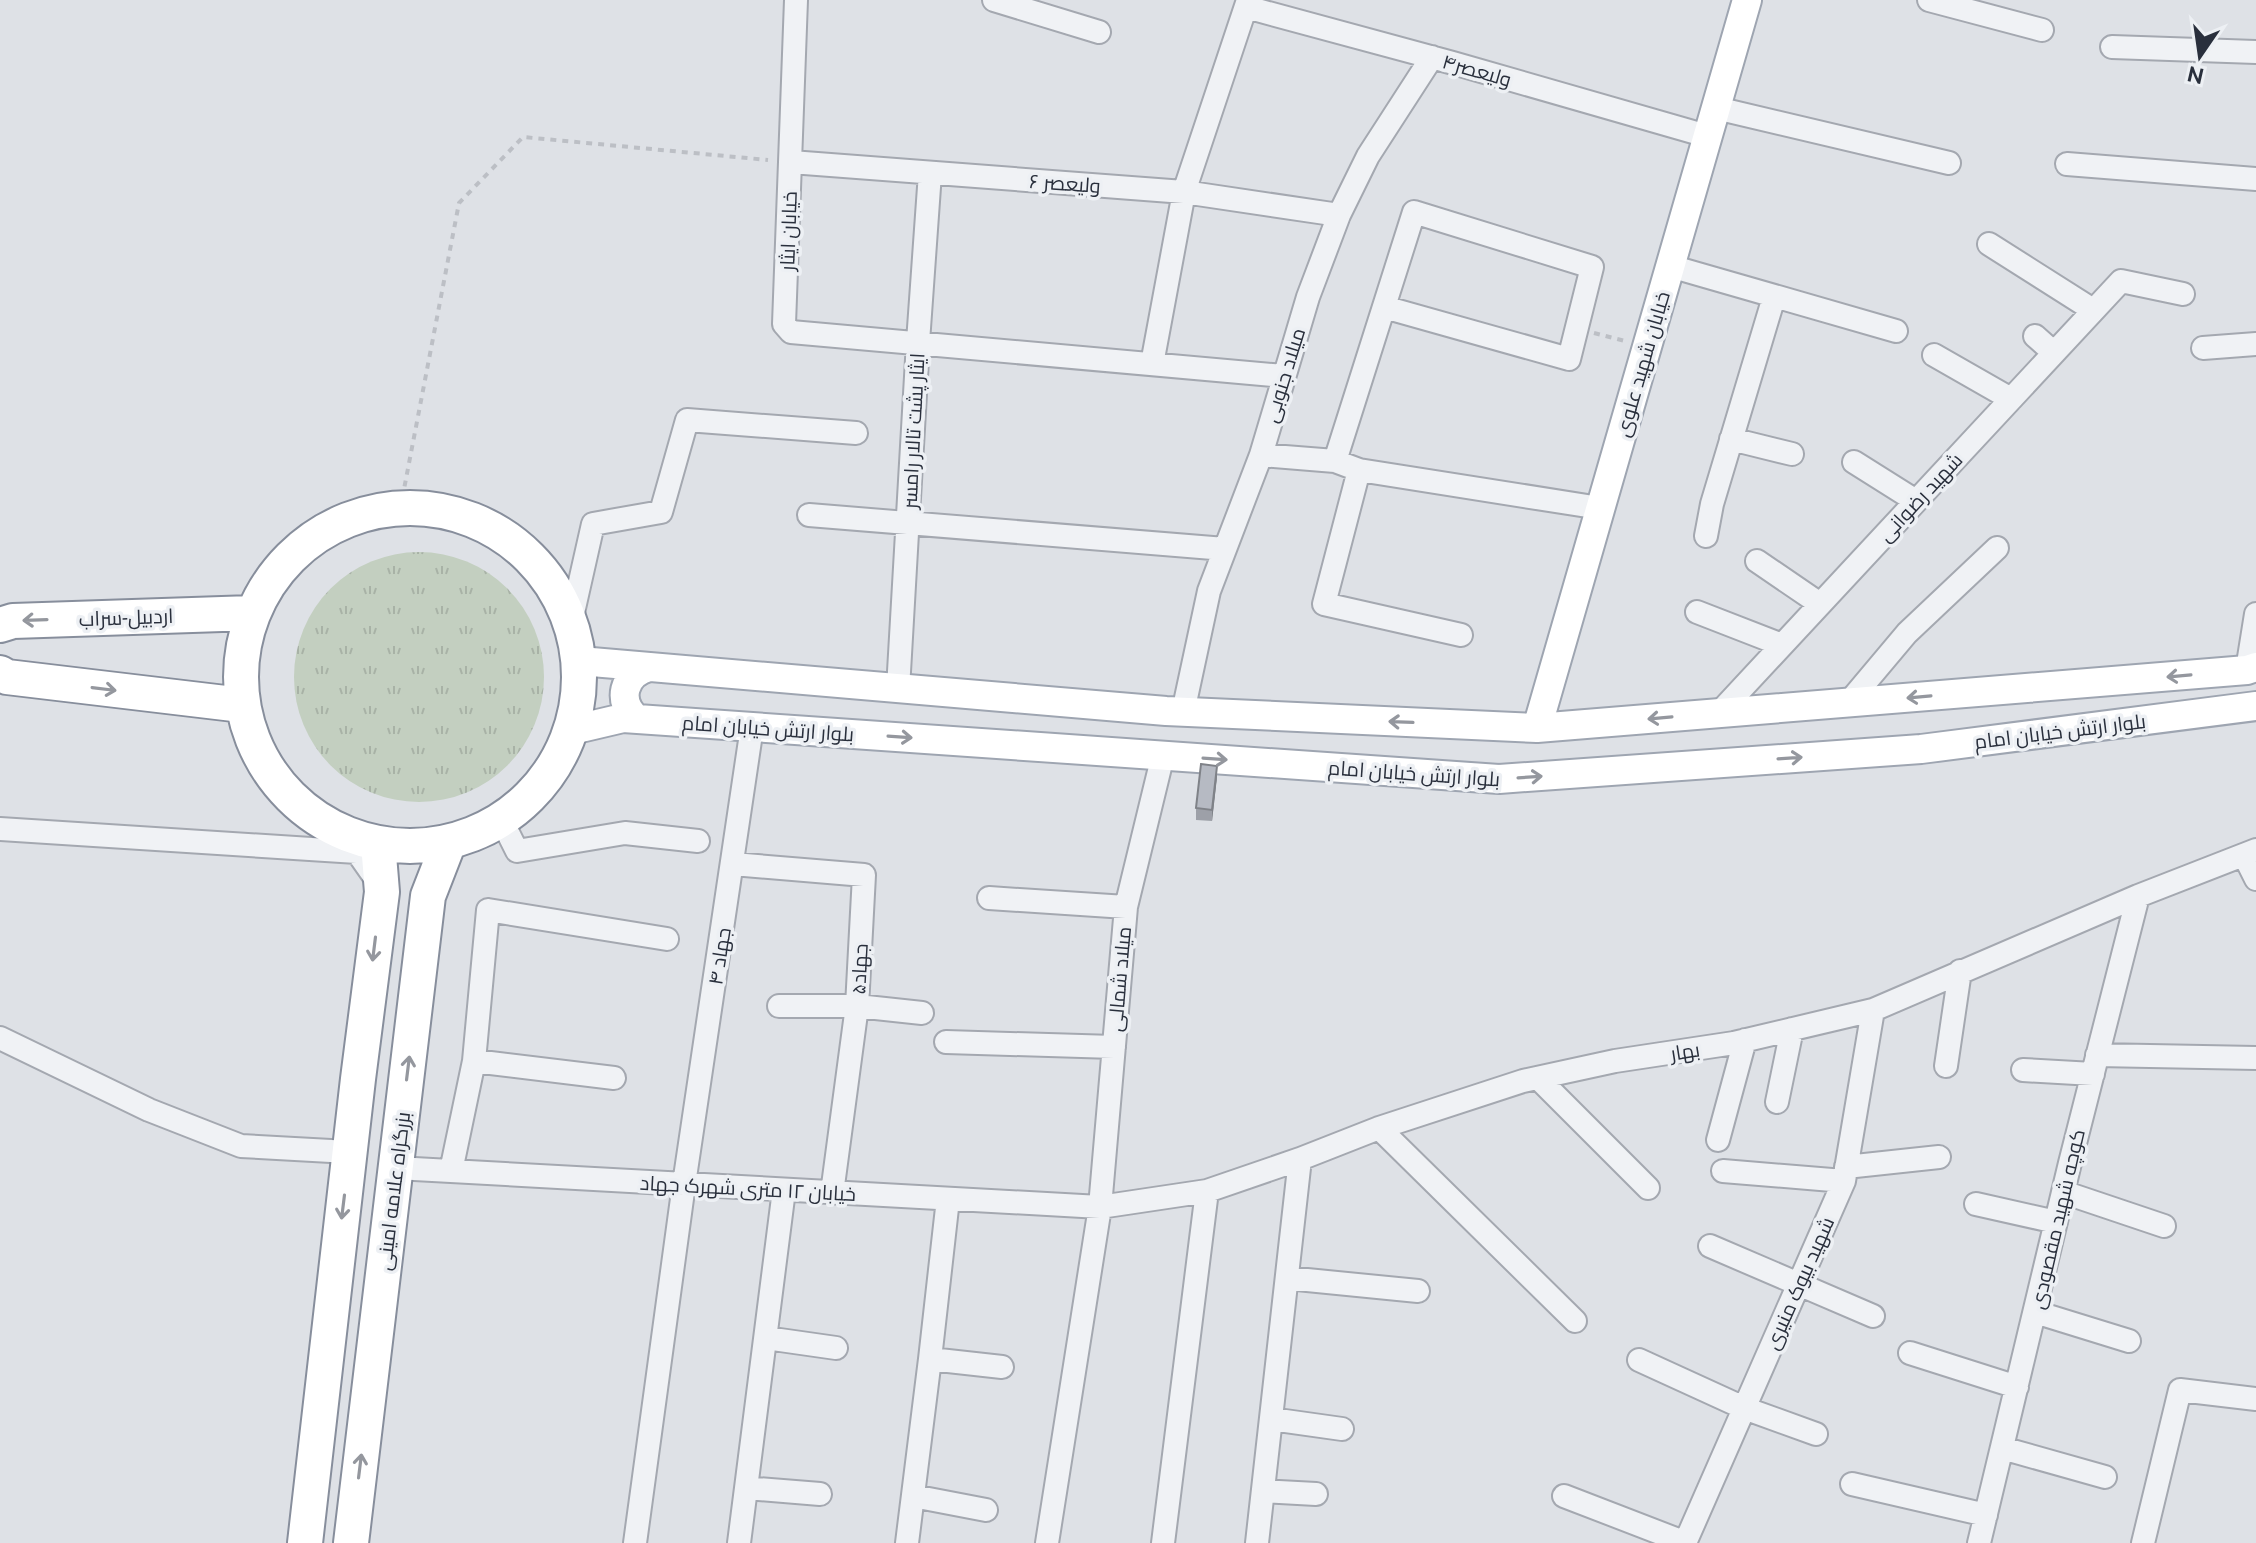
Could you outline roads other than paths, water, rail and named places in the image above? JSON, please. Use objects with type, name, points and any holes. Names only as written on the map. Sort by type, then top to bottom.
[{"type":"highway","points":[[424,508],[481,523],[530,556],[564,604],[580,661],[580,696],[572,730],[553,769],[525,802],[490,827],[449,842],[413,847],[378,843],[329,826],[288,795],[258,753],[242,705],[241,658],[252,613],[280,567],[321,532],[371,512],[424,508]]},
{"type":"highway","name":"اردبیل-سراب","points":[[0,625],[13,621],[252,613]]},
{"type":"highway","points":[[0,673],[7,677],[242,705]]},
{"type":"highway","name":"بزرگراه علامه امینی","points":[[351,1543],[428,896],[449,842]]},
{"type":"highway","points":[[305,1543],[382,889],[378,843]]},
{"type":"highway","points":[[382,889],[393,880],[407,876],[421,884],[428,896]]},
{"type":"main road","name":"خیابان شهید علوی","points":[[1537,728],[1747,0]]},
{"type":"main road","name":"بلوار ارتش خیابان امام","points":[[580,661],[1183,712],[1537,728],[2252,669]]},
{"type":"main road","points":[[637,719],[624,702],[625,687],[634,674],[649,667]]},
{"type":"main road","name":"بلوار ارتش خیابان امام","points":[[572,730],[623,718],[1499,779],[1921,749],[2256,706]]},
{"type":"street","name":"خیابان ایثار","points":[[796,0],[784,324],[791,332],[802,334],[918,342]]},
{"type":"street","points":[[994,0],[1023,4],[1099,32]]},
{"type":"street","points":[[1929,0],[2042,30]]},
{"type":"street","points":[[1152,364],[1184,192],[1247,4]]},
{"type":"street","name":"ولیعصر۴","points":[[1247,4],[1707,136]]},
{"type":"street","points":[[2112,47],[2256,52]]},
{"type":"street","name":"میلاد جنوبی","points":[[1183,712],[1209,591],[1261,455],[1308,297],[1339,215],[1368,156],[1432,57]]},
{"type":"street","points":[[1716,108],[1949,163]]},
{"type":"street","name":"ولیعصر ۶","points":[[791,162],[1184,192],[1339,215]]},
{"type":"street","points":[[2067,164],[2256,179]]},
{"type":"street","name":"ایثار پشت تالار رامسر","points":[[898,689],[930,173]]},
{"type":"street","points":[[1335,461],[1414,212],[1592,267],[1569,359],[1384,307]]},
{"type":"street","points":[[1989,244],[2093,310]]},
{"type":"street","points":[[1670,266],[1896,331]]},
{"type":"street","name":"شهید رضوانی","points":[[1719,713],[2121,281],[2183,294]]},
{"type":"street","points":[[1706,536],[1712,504],[1774,297]]},
{"type":"street","points":[[2035,336],[2054,353]]},
{"type":"street","points":[[918,342],[1284,376]]},
{"type":"street","points":[[2203,348],[2256,344]]},
{"type":"street","points":[[1934,355],[2011,399]]},
{"type":"street","points":[[570,626],[593,524],[661,512],[687,420],[856,433]]},
{"type":"street","points":[[1731,439],[1792,454]]},
{"type":"street","points":[[1261,455],[1335,461],[1359,470],[1600,508]]},
{"type":"street","points":[[1854,462],[1916,501]]},
{"type":"street","points":[[1359,470],[1324,604],[1461,635]]},
{"type":"street","points":[[809,515],[1225,549]]},
{"type":"street","points":[[1849,702],[1907,633],[1997,548]]},
{"type":"street","points":[[1757,561],[1820,604]]},
{"type":"street","points":[[1697,612],[1782,645]]},
{"type":"street","points":[[2252,669],[2256,614]]},
{"type":"street","name":"جهاد ۴","points":[[635,1543],[684,1184],[752,727]]},
{"type":"street","name":"میلاد شمالی","points":[[1047,1543],[1100,1207],[1126,907],[1163,755]]},
{"type":"street","points":[[501,819],[517,851],[625,833],[698,841]]},
{"type":"street","points":[[0,829],[357,852],[382,889]]},
{"type":"street","points":[[2250,852],[2256,879]]},
{"type":"street","name":"بهار","points":[[1100,1207],[1207,1191],[1379,1128],[1523,1081],[1615,1061],[1745,1040],[1873,1010],[2138,896],[2250,852]]},
{"type":"street","name":"جهاد۵","points":[[733,864],[864,875],[857,1006],[832,1193]]},
{"type":"street","name":"کوچه شهید مقصودی","points":[[1979,1543],[2138,896]]},
{"type":"street","points":[[989,898],[1126,907]]},
{"type":"street","points":[[451,1171],[474,1061],[488,910],[667,939]]},
{"type":"street","points":[[1946,1066],[1960,971]]},
{"type":"street","points":[[779,1006],[857,1006],[922,1013]]},
{"type":"street","name":"شهید بیوک منیری","points":[[1685,1543],[1845,1174],[1873,1010]]},
{"type":"street","points":[[1777,1102],[1792,1029]]},
{"type":"street","points":[[0,1038],[149,1110],[241,1146],[349,1152]]},
{"type":"street","points":[[1718,1140],[1745,1040]]},
{"type":"street","points":[[946,1042],[1114,1047]]},
{"type":"street","points":[[2023,1070],[2256,1058]]},
{"type":"street","points":[[474,1061],[614,1078]]},
{"type":"street","points":[[1538,1078],[1648,1188]]},
{"type":"street","points":[[1379,1128],[1575,1321]]},
{"type":"street","points":[[1723,1171],[1845,1174],[1939,1157]]},
{"type":"street","points":[[1257,1543],[1300,1159]]},
{"type":"street","name":"خیابان ۱۲ متری شهرک جهاد","points":[[396,1168],[1100,1207]]},
{"type":"street","points":[[739,1543],[784,1190]]},
{"type":"street","points":[[1163,1543],[1207,1191]]},
{"type":"street","points":[[2063,1192],[2164,1226]]},
{"type":"street","points":[[907,1543],[948,1199]]},
{"type":"street","points":[[1976,1204],[2056,1222]]},
{"type":"street","points":[[1710,1246],[1873,1316]]},
{"type":"street","points":[[1287,1278],[1418,1291]]},
{"type":"street","points":[[2035,1312],[2129,1341]]},
{"type":"street","points":[[766,1338],[836,1348]]},
{"type":"street","points":[[1910,1353],[2017,1387]]},
{"type":"street","points":[[930,1359],[1002,1367]]},
{"type":"street","points":[[1639,1360],[1744,1408],[1816,1434]]},
{"type":"street","points":[[2143,1543],[2180,1390],[2256,1399]]},
{"type":"street","points":[[1271,1419],[1342,1429]]},
{"type":"street","points":[[2002,1448],[2105,1477]]},
{"type":"street","points":[[1852,1484],[1986,1515]]},
{"type":"street","points":[[746,1488],[820,1494]]},
{"type":"street","points":[[1263,1491],[1316,1494]]},
{"type":"street","points":[[913,1496],[986,1510]]},
{"type":"street","points":[[1564,1496],[1685,1543]]}]
